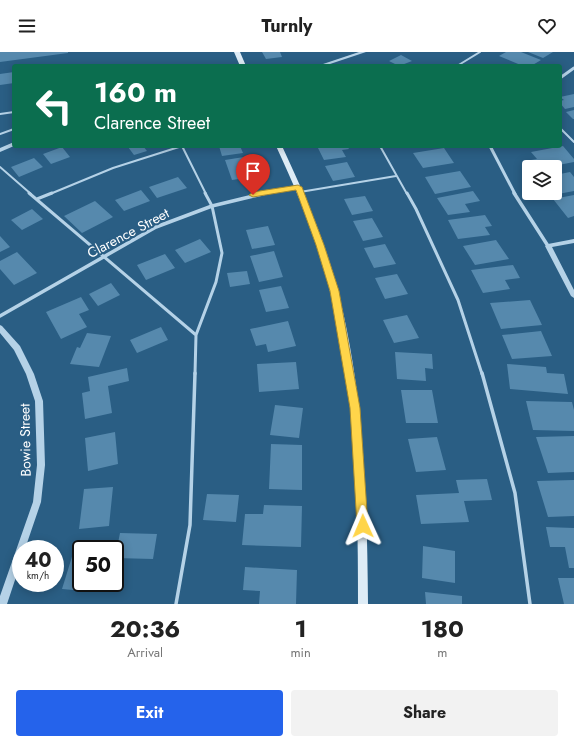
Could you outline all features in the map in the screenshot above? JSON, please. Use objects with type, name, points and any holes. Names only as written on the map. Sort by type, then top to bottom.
[{"type":"main road","points":[[237,52],[242,64]]},
{"type":"main road","points":[[281,148],[320,245],[334,291],[355,408],[363,510],[362,604]]},
{"type":"street","points":[[325,64],[364,52]]},
{"type":"street","points":[[562,77],[574,68]]},
{"type":"street","points":[[0,150],[12,145]]},
{"type":"street","points":[[491,148],[516,196],[548,246],[574,296]]},
{"type":"street","name":"Clarence Street","points":[[0,316],[156,227],[212,206],[253,195],[299,190]]},
{"type":"street","points":[[548,246],[574,242]]},
{"type":"street","name":"Bowie Street","points":[[0,328],[17,348],[30,374],[39,401],[41,465],[37,502],[2,604]]},
{"type":"lane","points":[[460,64],[480,52]]},
{"type":"lane","points":[[0,114],[12,112]]},
{"type":"lane","points":[[0,134],[12,130]]},
{"type":"lane","points":[[562,130],[574,142]]},
{"type":"lane","points":[[37,199],[114,168],[176,148]]},
{"type":"lane","points":[[176,604],[190,525],[196,335],[216,282],[222,253],[212,206],[183,148]]},
{"type":"lane","points":[[381,148],[416,209],[458,300],[480,365],[515,493],[530,604]]},
{"type":"lane","points":[[0,167],[103,258],[196,335]]},
{"type":"lane","points":[[299,190],[396,176]]},
{"type":"building","points":[[0,52],[68,52],[68,53],[0,62]]},
{"type":"building","points":[[262,52],[280,52],[282,57],[266,59]]},
{"type":"building","points":[[506,52],[521,52],[541,60],[534,64],[518,64],[499,56]]},
{"type":"building","points":[[528,52],[553,52],[543,58]]},
{"type":"building","points":[[401,55],[412,61],[404,64],[395,64],[389,61]]},
{"type":"building","points":[[12,72],[12,83],[0,85],[0,74]]},
{"type":"building","points":[[574,94],[574,107],[565,109],[562,105],[562,100],[564,100],[562,97]]},
{"type":"building","points":[[574,110],[574,119],[573,119],[566,112]]},
{"type":"building","points":[[563,146],[574,159],[574,162],[562,164],[562,160],[531,160],[537,159],[531,152],[552,148],[562,148]]},
{"type":"building","points":[[63,148],[70,157],[51,164],[43,154]]},
{"type":"building","points":[[129,148],[145,148],[147,151],[134,155]]},
{"type":"building","points":[[220,148],[241,148],[243,153],[222,156]]},
{"type":"building","points":[[318,148],[349,149],[342,150],[346,157],[324,160]]},
{"type":"building","points":[[444,148],[454,163],[423,168],[413,153]]},
{"type":"building","points":[[244,157],[252,177],[232,180],[225,160]]},
{"type":"building","points":[[34,158],[43,167],[19,177],[11,167]]},
{"type":"building","points":[[347,162],[355,177],[333,181],[325,166]]},
{"type":"building","points":[[460,171],[471,187],[435,194],[425,177]]},
{"type":"building","points":[[570,172],[574,177],[574,191],[562,193],[562,174]]},
{"type":"building","points":[[178,177],[187,188],[157,198],[149,187]]},
{"type":"building","points":[[141,190],[150,201],[124,211],[115,200]]},
{"type":"building","points":[[473,191],[480,201],[465,204],[470,212],[448,215],[437,198]]},
{"type":"building","points":[[574,195],[574,216],[568,218],[554,200],[562,200],[562,197]]},
{"type":"building","points":[[365,196],[373,211],[352,215],[344,199]]},
{"type":"building","points":[[95,201],[113,217],[82,233],[64,216]]},
{"type":"building","points":[[32,209],[43,219],[22,230],[11,220]]},
{"type":"building","points":[[485,215],[492,226],[485,227],[490,235],[458,239],[448,220]]},
{"type":"building","points":[[372,218],[383,237],[363,241],[353,221]]},
{"type":"building","points":[[268,226],[275,245],[252,249],[246,230]]},
{"type":"building","points":[[0,236],[10,247],[0,252]]},
{"type":"building","points":[[200,239],[211,252],[185,263],[175,250]]},
{"type":"building","points":[[496,240],[509,259],[475,265],[463,246]]},
{"type":"building","points":[[385,244],[396,264],[374,268],[364,248]]},
{"type":"building","points":[[274,251],[283,277],[259,282],[250,256]]},
{"type":"building","points":[[17,252],[37,273],[14,285],[0,269],[0,261]]},
{"type":"building","points":[[165,254],[175,268],[146,280],[137,265]]},
{"type":"building","points":[[513,265],[520,278],[505,280],[510,289],[483,293],[471,270]]},
{"type":"building","points":[[247,271],[250,284],[230,287],[227,273]]},
{"type":"building","points":[[397,274],[408,294],[385,299],[375,278]]},
{"type":"building","points":[[111,283],[120,295],[98,306],[89,294]]},
{"type":"building","points":[[281,286],[289,308],[266,312],[259,290]]},
{"type":"building","points":[[81,297],[89,310],[79,314],[87,327],[61,339],[46,312]]},
{"type":"building","points":[[530,300],[542,325],[501,329],[490,303]]},
{"type":"building","points":[[407,315],[419,338],[394,343],[383,320]]},
{"type":"building","points":[[288,321],[296,346],[268,352],[266,344],[256,346],[250,329]]},
{"type":"building","points":[[161,327],[168,340],[137,353],[130,340]]},
{"type":"building","points":[[541,331],[552,356],[512,359],[502,335]]},
{"type":"building","points":[[87,333],[111,336],[99,367],[70,364],[77,347],[80,348]]},
{"type":"building","points":[[395,352],[432,354],[433,369],[425,368],[426,381],[397,379]]},
{"type":"building","points":[[296,362],[299,389],[259,392],[257,364]]},
{"type":"building","points":[[507,364],[546,367],[547,373],[564,374],[568,394],[510,389]]},
{"type":"building","points":[[127,368],[129,381],[108,386],[112,413],[85,419],[82,393],[90,391],[88,377]]},
{"type":"building","points":[[401,390],[432,390],[438,423],[406,423]]},
{"type":"building","points":[[526,401],[572,402],[574,410],[574,431],[533,430]]},
{"type":"building","points":[[275,405],[303,408],[299,438],[270,435]]},
{"type":"building","points":[[115,432],[118,464],[88,471],[85,438]]},
{"type":"building","points":[[574,436],[574,472],[548,473],[536,437]]},
{"type":"building","points":[[437,437],[446,470],[416,472],[408,439]]},
{"type":"building","points":[[271,444],[302,445],[302,490],[269,489]]},
{"type":"building","points":[[487,479],[492,500],[464,501],[469,522],[421,524],[416,495],[459,493],[456,480]]},
{"type":"building","points":[[574,480],[574,516],[548,517],[537,481]]},
{"type":"building","points":[[113,487],[109,526],[79,529],[84,489]]},
{"type":"building","points":[[207,494],[239,495],[236,522],[203,520]]},
{"type":"building","points":[[264,505],[302,506],[301,547],[242,545],[245,514],[263,514]]},
{"type":"building","points":[[546,527],[574,528],[574,568],[569,568],[565,547],[550,547]]},
{"type":"building","points":[[120,533],[157,534],[153,559],[124,558],[124,540],[119,540]]},
{"type":"building","points":[[423,546],[455,551],[455,583],[422,578]]},
{"type":"building","points":[[72,557],[72,590],[64,589],[64,583]]},
{"type":"building","points":[[245,567],[297,570],[296,604],[259,604],[260,591],[243,590]]},
{"type":"building","points":[[558,578],[574,578],[574,604],[564,604]]},
{"type":"building","points":[[425,592],[462,596],[462,604],[426,604]]},
{"type":"route","points":[[253,195],[298,187],[320,245],[334,291],[355,408],[363,526]]}]
